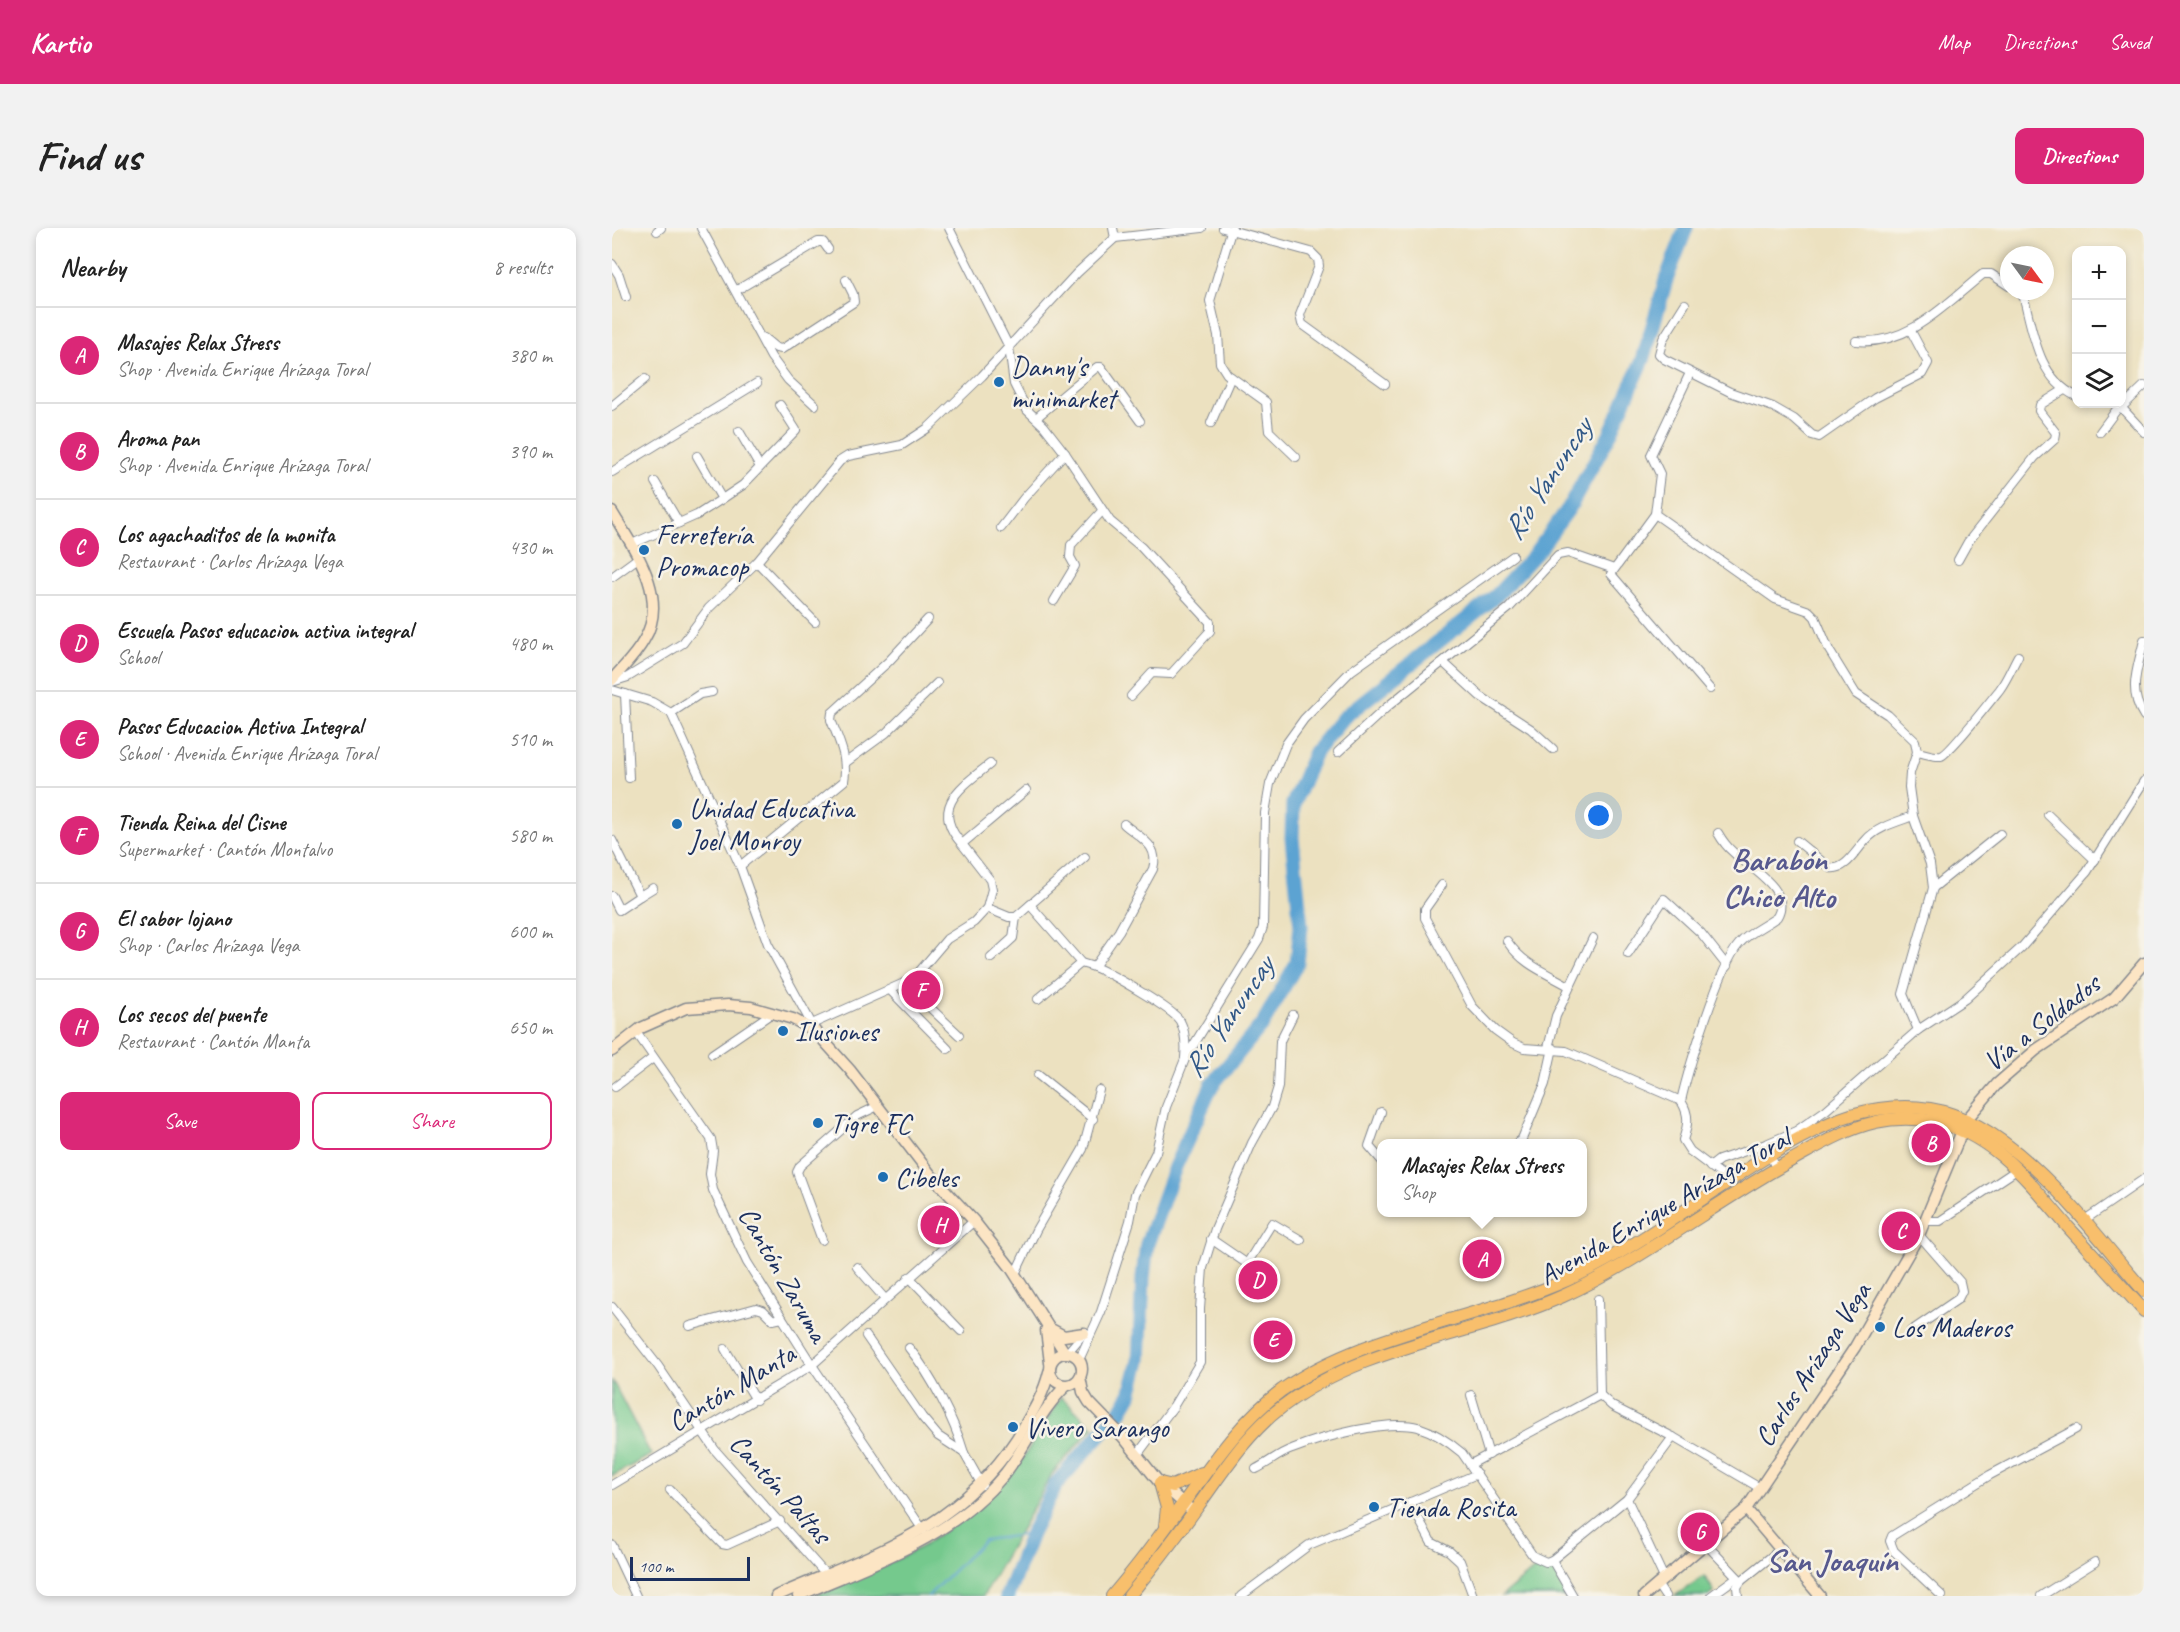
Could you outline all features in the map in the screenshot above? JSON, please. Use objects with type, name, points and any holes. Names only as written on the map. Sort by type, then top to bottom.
[{"type":"main road","name":"Avenida Enrique Arízaga Toral","points":[[1112,1596],[1184,1504],[1203,1472],[1252,1415],[1307,1374],[1341,1357],[1468,1316],[1564,1281],[1616,1254],[1730,1181],[1768,1151],[1832,1122],[1883,1108],[1929,1108],[2000,1138],[2032,1166],[2144,1291]]},
{"type":"main road","name":"Avenida Enrique Arízaga Toral","points":[[1129,1596],[1248,1437],[1284,1405],[1312,1387],[1375,1358],[1469,1330],[1562,1297],[1604,1275],[1776,1169],[1829,1140],[1877,1122],[1915,1119],[1964,1124],[2018,1169],[2144,1311]]},
{"type":"main road","points":[[1164,1529],[1167,1508],[1160,1483],[1179,1484],[1203,1472]]},
{"type":"street","points":[[701,228],[737,290],[771,357],[788,380],[815,405]]},
{"type":"street","points":[[949,228],[1009,347],[1014,384],[1020,398],[1065,453],[1102,511],[1141,548],[1208,619],[1211,627],[1171,674],[1152,673],[1131,696]]},
{"type":"street","points":[[1113,228],[1115,238]]},
{"type":"street","points":[[612,681],[628,677],[683,643],[709,608],[757,562],[840,461],[848,456],[902,445],[914,439],[982,376],[1077,273],[1115,238],[1202,228]]},
{"type":"street","points":[[1296,457],[1269,431],[1266,402],[1231,377],[1220,363],[1218,335],[1210,301],[1229,228],[1311,252],[1318,259],[1319,266],[1300,315],[1302,324],[1385,384]]},
{"type":"street","points":[[737,290],[818,242],[823,242],[828,249]]},
{"type":"street","points":[[612,264],[620,275],[626,297]]},
{"type":"street","points":[[1856,341],[1886,341],[1911,331],[1983,274],[1991,274],[2000,280]]},
{"type":"street","points":[[760,336],[776,348],[782,349],[826,322],[854,302],[846,280]]},
{"type":"street","points":[[2025,300],[2040,357],[2064,390],[2072,394]]},
{"type":"street","points":[[1685,304],[1672,321],[1659,354],[1690,373],[1730,392],[1773,407],[1794,419],[1812,435],[1819,437],[1875,398],[1922,374],[1928,363],[1911,331]]},
{"type":"street","points":[[1036,418],[1097,367],[1101,367],[1140,421]]},
{"type":"street","points":[[1690,373],[1651,455],[1660,474],[1655,514],[1614,569],[1613,578],[1710,689]]},
{"type":"street","points":[[1211,423],[1231,377]]},
{"type":"street","points":[[612,406],[645,378]]},
{"type":"street","points":[[612,472],[757,383]]},
{"type":"street","points":[[2126,400],[2144,386]]},
{"type":"street","points":[[1958,560],[2021,474],[2055,439],[2055,433],[2039,411],[2040,405],[2064,390]]},
{"type":"street","points":[[632,544],[679,523],[722,499],[743,484],[796,430],[780,405]]},
{"type":"street","points":[[2100,432],[2118,408]]},
{"type":"street","points":[[2123,408],[2144,432]]},
{"type":"street","points":[[739,431],[760,467]]},
{"type":"street","points":[[1001,528],[1024,498],[1065,453]]},
{"type":"street","points":[[697,456],[722,499]]},
{"type":"street","points":[[655,482],[679,523]]},
{"type":"street","points":[[1054,601],[1075,566],[1070,557],[1071,545],[1102,511]]},
{"type":"street","points":[[612,512],[632,544],[652,592],[654,616],[644,640],[612,681]]},
{"type":"street","points":[[1655,514],[1775,599],[1809,611],[1815,617],[1829,650],[1856,694],[1906,730],[1915,741],[1917,752],[1908,787],[1913,816],[1930,864],[1933,888],[1903,994],[1918,1030]]},
{"type":"street","points":[[1338,752],[1387,707],[1509,608],[1558,555],[1568,553],[1614,569]]},
{"type":"street","points":[[798,1596],[923,1530],[982,1485],[1005,1456],[1035,1409],[1056,1356],[1066,1353],[1089,1329],[1101,1312],[1130,1221],[1135,1194],[1156,1152],[1167,1107],[1185,1059],[1258,939],[1263,927],[1265,813],[1270,784],[1286,744],[1304,719],[1351,671],[1513,556]]},
{"type":"street","points":[[612,577],[638,558]]},
{"type":"street","points":[[757,562],[814,622]]},
{"type":"street","points":[[740,866],[844,781],[845,763],[839,735],[831,720],[832,713],[870,680],[928,619]]},
{"type":"street","points":[[2144,639],[2134,691],[2137,704],[2144,716]]},
{"type":"street","points":[[1917,752],[1940,756],[1945,754],[1963,736],[1969,724],[2000,689],[2018,656]]},
{"type":"street","points":[[1444,663],[1480,696],[1531,729],[1553,749]]},
{"type":"street","points":[[845,763],[886,733],[937,683]]},
{"type":"street","points":[[612,690],[652,702],[671,713],[740,866],[768,944],[814,1028],[931,1175],[974,1221],[1015,1274],[1044,1324],[1066,1353],[1079,1360]]},
{"type":"street","points":[[671,713],[700,694],[712,692]]},
{"type":"street","points":[[625,694],[629,778]]},
{"type":"street","points":[[814,1028],[922,972],[947,939],[974,922],[987,908],[992,889],[990,880],[951,828],[947,815],[948,806],[963,786],[990,764]]},
{"type":"street","points":[[1710,1167],[1719,1160],[1768,1151],[1826,1110],[1918,1030],[1965,999],[2022,947],[2069,894],[2095,860],[2144,781]]},
{"type":"street","points":[[962,844],[1026,790]]},
{"type":"street","points":[[2048,815],[2095,860]]},
{"type":"street","points":[[1797,841],[1830,868],[1836,870],[1843,866],[1871,834],[1913,816]]},
{"type":"street","points":[[1094,967],[1119,931],[1153,869],[1156,858],[1154,849],[1124,824]]},
{"type":"street","points":[[1681,1101],[1727,966],[1739,944],[1777,917],[1782,903],[1767,880],[1730,850],[1718,833]]},
{"type":"street","points":[[1933,888],[2000,834]]},
{"type":"street","points":[[612,840],[640,896]]},
{"type":"street","points":[[987,908],[1009,917],[1016,916],[1085,858]]},
{"type":"street","points":[[1442,885],[1425,909],[1425,918],[1472,1006],[1495,1030],[1524,1048],[1550,1048],[1566,1051],[1681,1101],[1688,1111],[1688,1126],[1683,1140],[1690,1151],[1730,1181]]},
{"type":"street","points":[[612,896],[616,912],[653,888]]},
{"type":"street","points":[[1628,954],[1664,899],[1701,933],[1727,966]]},
{"type":"street","points":[[1030,905],[1081,963],[1114,976],[1177,1017],[1185,1037],[1185,1059]]},
{"type":"street","points":[[990,958],[1013,938],[1016,916]]},
{"type":"street","points":[[1522,1139],[1542,1092],[1556,1016],[1593,938]]},
{"type":"street","points":[[1507,941],[1523,960],[1569,986]]},
{"type":"street","points":[[1038,999],[1081,963]]},
{"type":"street","name":"Vía a Soldados","points":[[1964,1124],[1997,1084],[2036,1050],[2114,998],[2144,963]]},
{"type":"street","points":[[904,983],[959,1035]]},
{"type":"street","points":[[887,991],[945,1050]]},
{"type":"street","points":[[612,1051],[636,1032],[686,1008],[728,1005],[772,1013],[814,1028]]},
{"type":"street","points":[[712,1054],[772,1013]]},
{"type":"street","points":[[1137,1455],[1173,1407],[1200,1362],[1203,1268],[1211,1239],[1252,1143],[1272,1107],[1278,1087],[1280,1041],[1293,1015]]},
{"type":"street","name":"Cantón Zaruma","points":[[636,1032],[711,1139],[713,1151],[710,1174],[718,1205],[747,1262],[812,1365],[923,1530]]},
{"type":"street","points":[[615,1087],[653,1058]]},
{"type":"street","points":[[1038,1075],[1093,1119]]},
{"type":"street","points":[[1015,1274],[1036,1230],[1083,1149],[1099,1090]]},
{"type":"street","points":[[822,1240],[797,1172],[800,1166],[850,1122],[878,1106]]},
{"type":"street","points":[[1377,1155],[1369,1146],[1381,1112]]},
{"type":"street","name":"Carlos Arízaga Vega","points":[[1644,1596],[1746,1509],[1855,1347],[1919,1235],[1964,1124]]},
{"type":"street","points":[[1768,1151],[1776,1169]]},
{"type":"street","points":[[1924,1221],[1940,1221],[2018,1169]]},
{"type":"street","points":[[2083,1221],[2144,1179]]},
{"type":"street","name":"Cantón Manta","points":[[612,1485],[812,1365],[974,1221]]},
{"type":"street","points":[[1248,1262],[1272,1222],[1301,1240]]},
{"type":"street","points":[[1911,1331],[1958,1299],[1962,1291],[1960,1282],[1919,1235]]},
{"type":"street","points":[[1211,1239],[1248,1262],[1265,1276]]},
{"type":"street","points":[[857,1267],[885,1299]]},
{"type":"street","points":[[909,1277],[961,1331]]},
{"type":"street","points":[[1598,1299],[1600,1395],[1612,1406],[1673,1437],[1760,1488]]},
{"type":"street","name":"Cantón Paltas","points":[[612,1307],[658,1366],[702,1432],[829,1578]]},
{"type":"street","points":[[690,1326],[756,1308],[763,1310],[773,1320],[782,1318]]},
{"type":"street","points":[[1044,1324],[1064,1336],[1089,1329]]},
{"type":"street","points":[[1044,1324],[1049,1341],[1053,1381],[1067,1386],[1090,1403],[1123,1437],[1160,1483],[1194,1512]]},
{"type":"street","points":[[1089,1329],[1079,1360],[1082,1368],[1080,1377],[1083,1392],[1090,1403]]},
{"type":"street","points":[[866,1336],[933,1429],[964,1453]]},
{"type":"street","points":[[909,1348],[924,1367],[958,1434],[964,1453],[982,1485]]},
{"type":"street","points":[[724,1349],[756,1400]]},
{"type":"street","points":[[776,1596],[886,1561],[986,1493],[1014,1461],[1050,1404],[1067,1386],[1080,1377]]},
{"type":"street","points":[[1471,1395],[1489,1455]]},
{"type":"street","points":[[1471,1464],[1600,1395]]},
{"type":"street","points":[[1256,1469],[1290,1449],[1364,1430],[1399,1425],[1418,1427],[1456,1448],[1471,1464],[1533,1556],[1546,1562],[1552,1560],[1627,1499],[1673,1437]]},
{"type":"street","points":[[1942,1596],[1894,1551],[1890,1541],[1892,1536],[1990,1475],[2076,1429]]},
{"type":"street","points":[[1241,1596],[1309,1545],[1477,1474]]},
{"type":"street","points":[[670,1490],[722,1544],[727,1545],[780,1521]]},
{"type":"street","points":[[1627,1499],[1665,1596]]},
{"type":"street","points":[[1410,1502],[1431,1542],[1449,1551],[1460,1561],[1473,1596]]},
{"type":"street","points":[[1746,1509],[1782,1548],[1820,1596]]},
{"type":"street","points":[[1705,1543],[1739,1579]]},
{"type":"street","points":[[612,1545],[636,1596]]},
{"type":"street","points":[[1711,1596],[1782,1548]]},
{"type":"street","points":[[1552,1560],[1573,1596]]},
{"type":"street","points":[[2041,1596],[2095,1562]]},
{"type":"street","points":[[1738,1596],[1739,1579]]},
{"type":"green space","points":[[612,1380],[651,1455],[612,1476]]},
{"type":"green space","points":[[1061,1397],[1093,1427],[1052,1474],[983,1596],[813,1596],[870,1573],[923,1546],[969,1512],[1018,1466]]},
{"type":"green space","points":[[1554,1567],[1569,1596],[1502,1596],[1536,1568]]},
{"type":"green space","points":[[1704,1576],[1714,1591],[1708,1596],[1675,1596]]},
{"type":"waterway","name":"Río Yanuncay","points":[[1007,1596],[1031,1534],[1056,1484],[1120,1412],[1130,1395],[1139,1361],[1147,1244],[1175,1167],[1212,1085],[1263,1023],[1297,963],[1301,926],[1292,838],[1293,804],[1315,752],[1344,717],[1497,595],[1536,553],[1569,508],[1610,434],[1643,360],[1666,280],[1686,228]]},
{"type":"waterway","name":"Río Yanuncay","points":[[928,1596],[984,1540],[1031,1534]]},
{"type":"place","name":"Danny's minimarket","points":[[999,382]]},
{"type":"place","name":"Ferretería Promacop","points":[[644,550]]},
{"type":"place","name":"Unidad Educativa Joel Monroy","points":[[677,824]]},
{"type":"place","name":"Tienda Reina del Cisne","points":[[921,990]]},
{"type":"place","name":"Ilusiones","points":[[783,1031]]},
{"type":"place","name":"Tigre FC","points":[[818,1123]]},
{"type":"place","name":"Aroma pan","points":[[1931,1143]]},
{"type":"place","name":"Cibeles","points":[[883,1177]]},
{"type":"place","name":"Los secos del puente","points":[[940,1225]]},
{"type":"place","name":"Los agachaditos de la monita","points":[[1901,1231]]},
{"type":"place","name":"Masajes Relax Stress","points":[[1482,1259]]},
{"type":"place","name":"Escuela Pasos educacion activa integral","points":[[1258,1280]]},
{"type":"place","name":"Los Maderos","points":[[1880,1327]]},
{"type":"place","name":"Pasos Educacion Activa Integral","points":[[1273,1340]]},
{"type":"place","name":"Vivero Sarango","points":[[1013,1427]]},
{"type":"place","name":"Tienda Rosita","points":[[1374,1507]]},
{"type":"place","name":"El sabor lojano","points":[[1700,1532]]},
{"type":"district","name":"Barabón Chico Alto","points":[[1779,878]]},
{"type":"district","name":"San Joaquín","points":[[1832,1560]]}]
